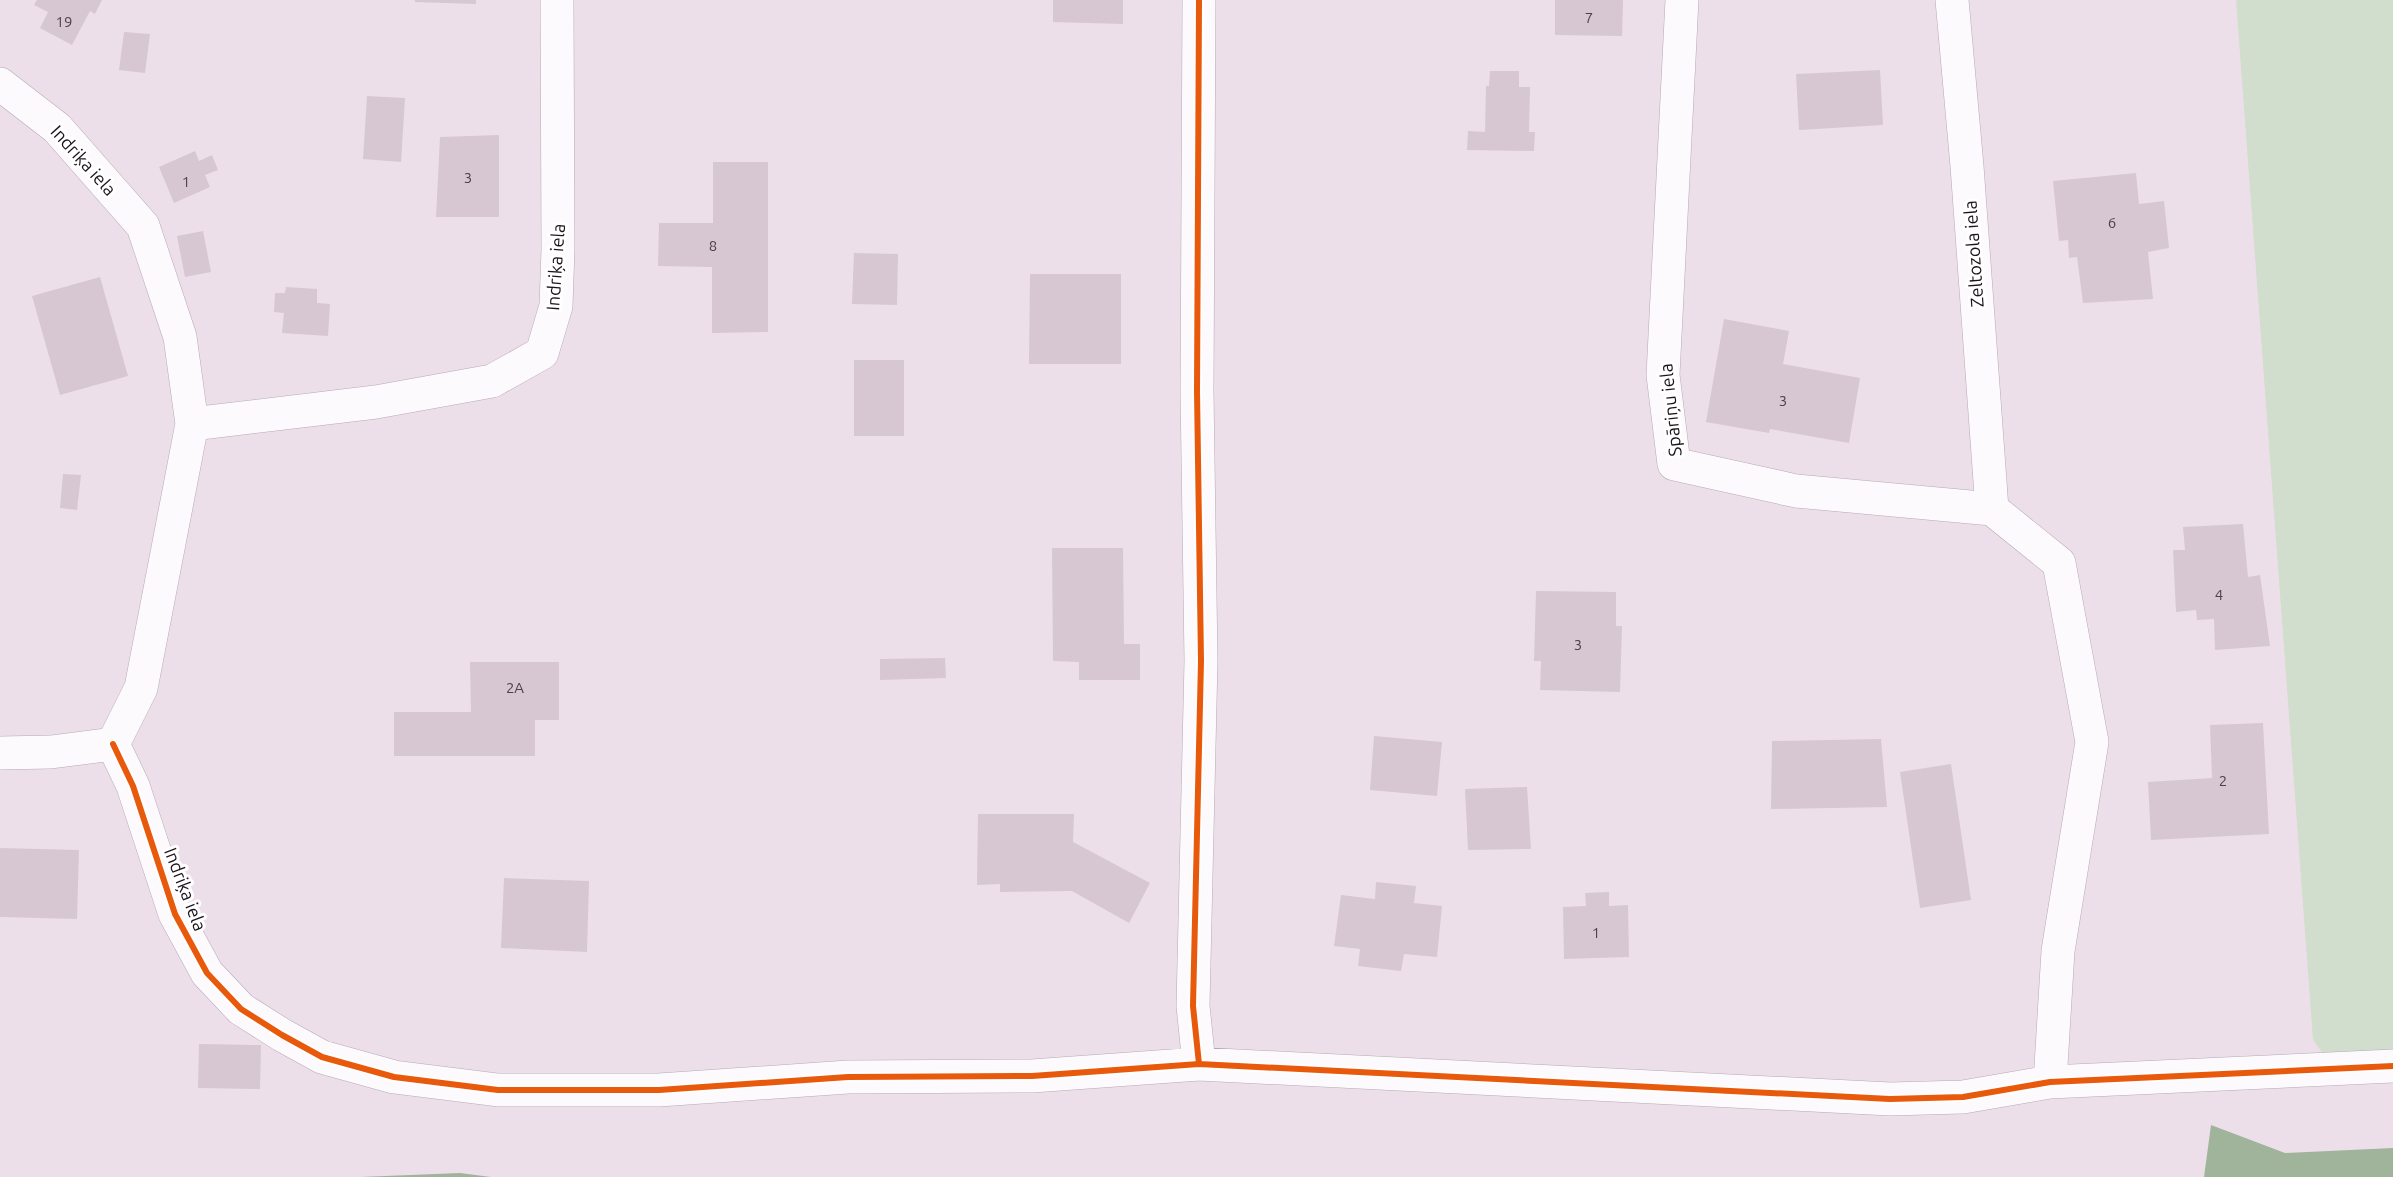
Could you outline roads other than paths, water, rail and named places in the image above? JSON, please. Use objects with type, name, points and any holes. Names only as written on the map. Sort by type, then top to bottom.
[{"type":"street","name":"Indriķa iela","points":[[192,424],[376,402],[492,381],[542,353],[556,306],[558,0]]},
{"type":"street","points":[[1199,0],[1197,390],[1201,672],[1193,1006],[1199,1064]]},
{"type":"street","name":"Spāriņu iela","points":[[1682,0],[1664,375],[1674,464],[1796,491],[1992,509]]},
{"type":"street","name":"Zeltozola iela","points":[[1952,0],[1992,509]]},
{"type":"street","name":"Indriķa iela","points":[[0,84],[57,128],[143,226],[180,337],[192,424],[141,688],[113,744],[133,786],[175,914],[207,973],[241,1009],[322,1057],[394,1077],[498,1090],[659,1090],[848,1077],[1032,1076],[1199,1064],[1890,1099],[1963,1096],[2050,1082],[2393,1066]]},
{"type":"street","points":[[1992,509],[2059,563],[2092,742],[2058,951],[2050,1082]]},
{"type":"street","points":[[0,753],[51,752],[113,744]]}]
